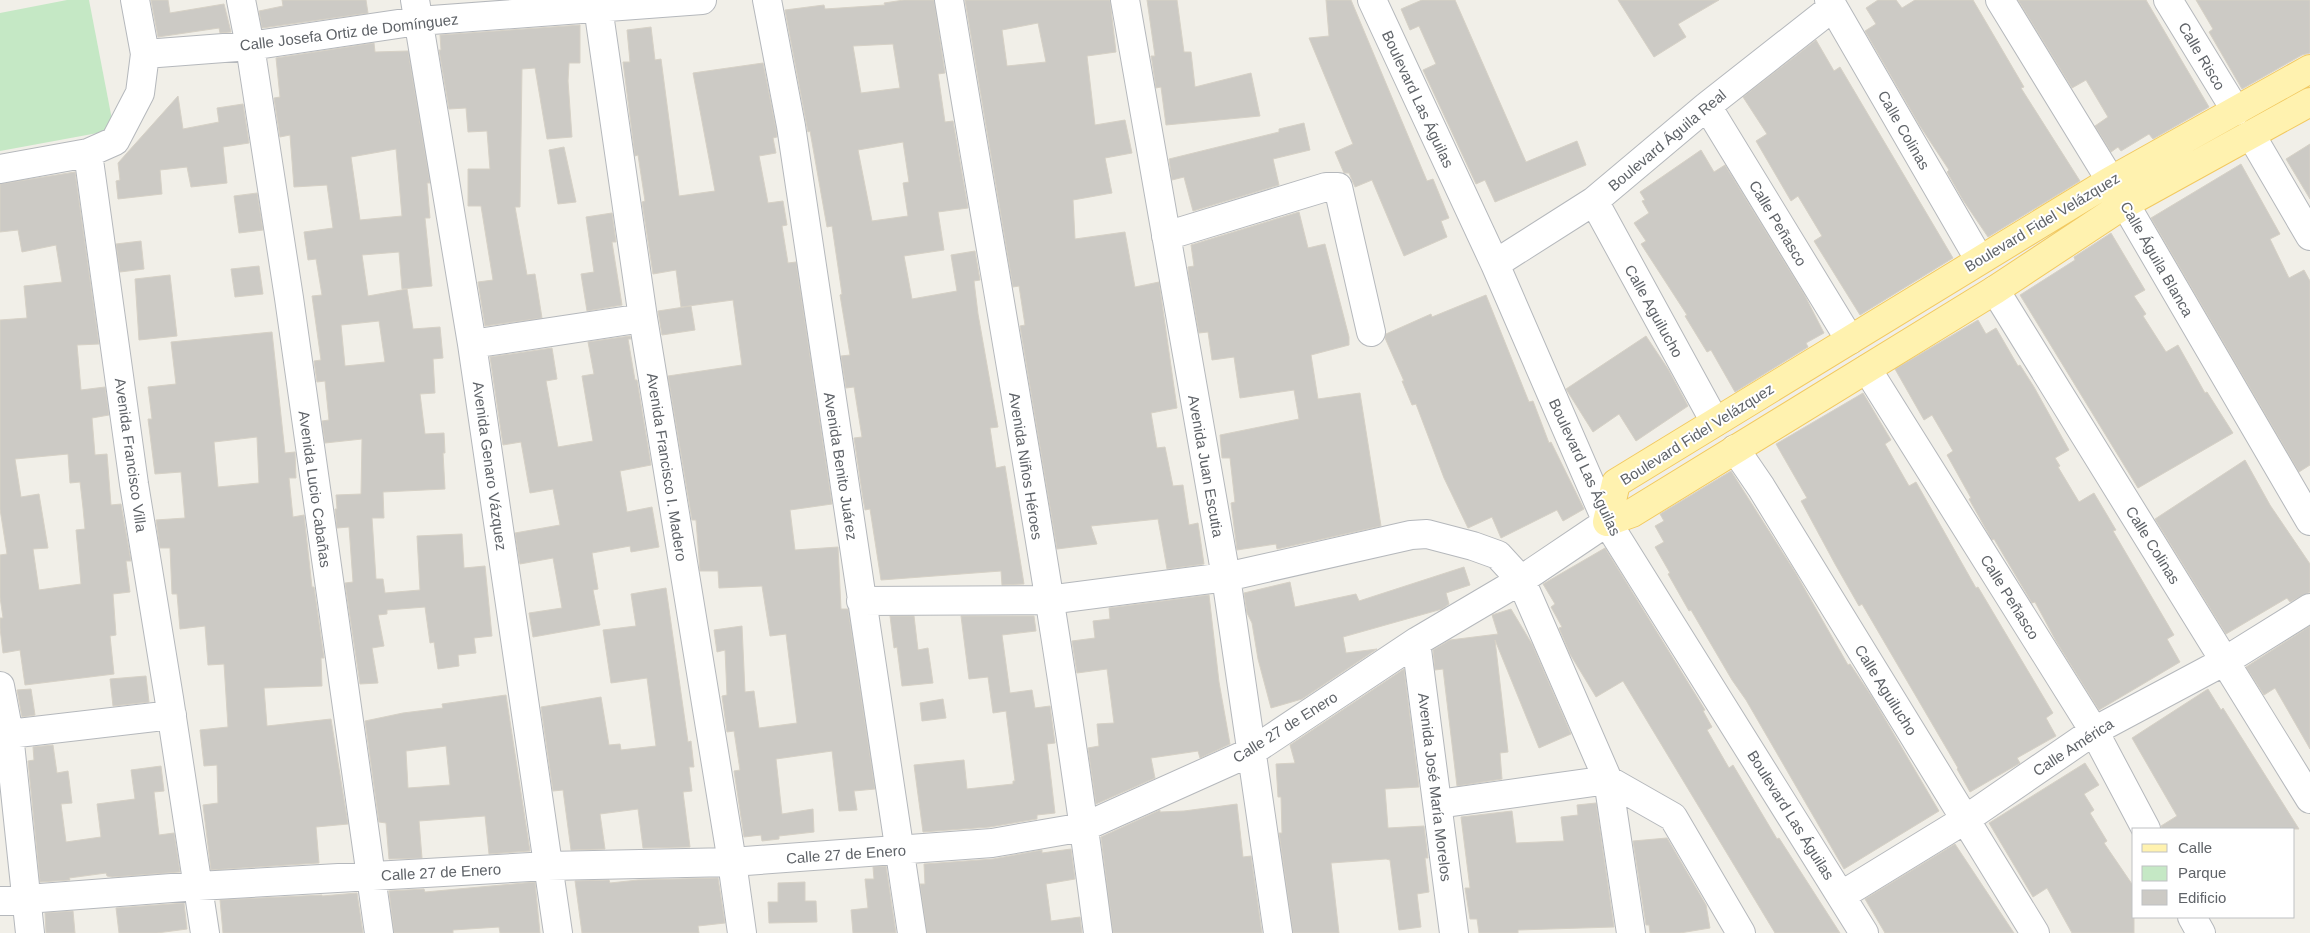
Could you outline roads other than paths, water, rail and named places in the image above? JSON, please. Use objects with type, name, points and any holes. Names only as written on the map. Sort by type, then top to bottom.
[{"type":"main road","name":"Boulevard Fidel Velázquez","points":[[1606,522],[1616,482],[2110,181],[2310,69]]},
{"type":"main road","name":"Boulevard Fidel Velázquez","points":[[1606,522],[1632,512],[1995,290],[2125,204],[2310,102]]},
{"type":"street","points":[[0,169],[88,153],[115,141],[140,93],[145,54],[135,0]]},
{"type":"street","name":"Avenida Lucio Cabañas","points":[[241,0],[250,46],[289,298],[379,933]]},
{"type":"street","name":"Calle Josefa Ortiz de Domínguez","points":[[145,54],[250,46],[416,10],[702,0]]},
{"type":"street","name":"Avenida Benito Juárez","points":[[767,0],[790,126],[912,933]]},
{"type":"street","name":"Avenida Niños Héroes","points":[[949,0],[1048,600],[1084,827],[1098,933]]},
{"type":"street","name":"Avenida Juan Escutia","points":[[1125,0],[1226,578],[1278,933]]},
{"type":"street","name":"Boulevard Las Águilas","points":[[1372,0],[1495,264],[1606,522],[1842,895],[1864,933]]},
{"type":"street","name":"Calle Águila Blanca","points":[[2000,0],[2125,204],[2310,520]]},
{"type":"street","name":"Calle Risco","points":[[2168,0],[2236,112]]},
{"type":"street","name":"Boulevard Águila Real","points":[[1495,264],[1594,201],[1831,3]]},
{"type":"street","name":"Calle Colinas","points":[[1831,3],[1979,260]]},
{"type":"street","name":"Avenida Francisco I. Madero","points":[[598,4],[643,318],[742,933]]},
{"type":"street","name":"Avenida Genaro Vázquez","points":[[416,10],[472,344],[558,933]]},
{"type":"street","name":"Calle Peñasco","points":[[1707,106],[1850,340]]},
{"type":"street","points":[[2251,135],[2310,236]]},
{"type":"street","name":"Avenida Francisco Villa","points":[[88,153],[134,484],[205,933]]},
{"type":"street","points":[[1166,236],[1326,187],[1338,187],[1371,332]]},
{"type":"street","name":"Calle Aguilucho","points":[[1594,201],[1715,422]]},
{"type":"street","name":"Calle Colinas","points":[[1995,290],[2310,800]]},
{"type":"street","points":[[472,344],[643,318]]},
{"type":"street","name":"Calle Peñasco","points":[[1866,369],[2094,731],[2145,828]]},
{"type":"street","name":"Calle Aguilucho","points":[[1735,449],[1761,487],[2035,933]]},
{"type":"street","name":"Calle 27 de Enero","points":[[13,900],[198,886],[548,866],[732,862],[992,843],[1084,827],[1251,752],[1416,642],[1520,580],[1606,522]]},
{"type":"street","points":[[862,601],[1048,600],[1226,578],[1402,537],[1427,534],[1474,546],[1498,555],[1520,580],[1608,780],[1631,933]]},
{"type":"street","name":"Calle América","points":[[1842,895],[1966,819],[2094,731],[2225,661],[2310,608]]},
{"type":"street","name":"Avenida José María Morelos","points":[[1416,642],[1454,933]]},
{"type":"street","points":[[0,686],[9,734],[13,900],[30,933]]},
{"type":"street","points":[[9,734],[172,715]]},
{"type":"street","points":[[1438,804],[1608,780],[1674,817],[1741,933]]},
{"type":"street","points":[[2193,918],[2201,933]]}]
